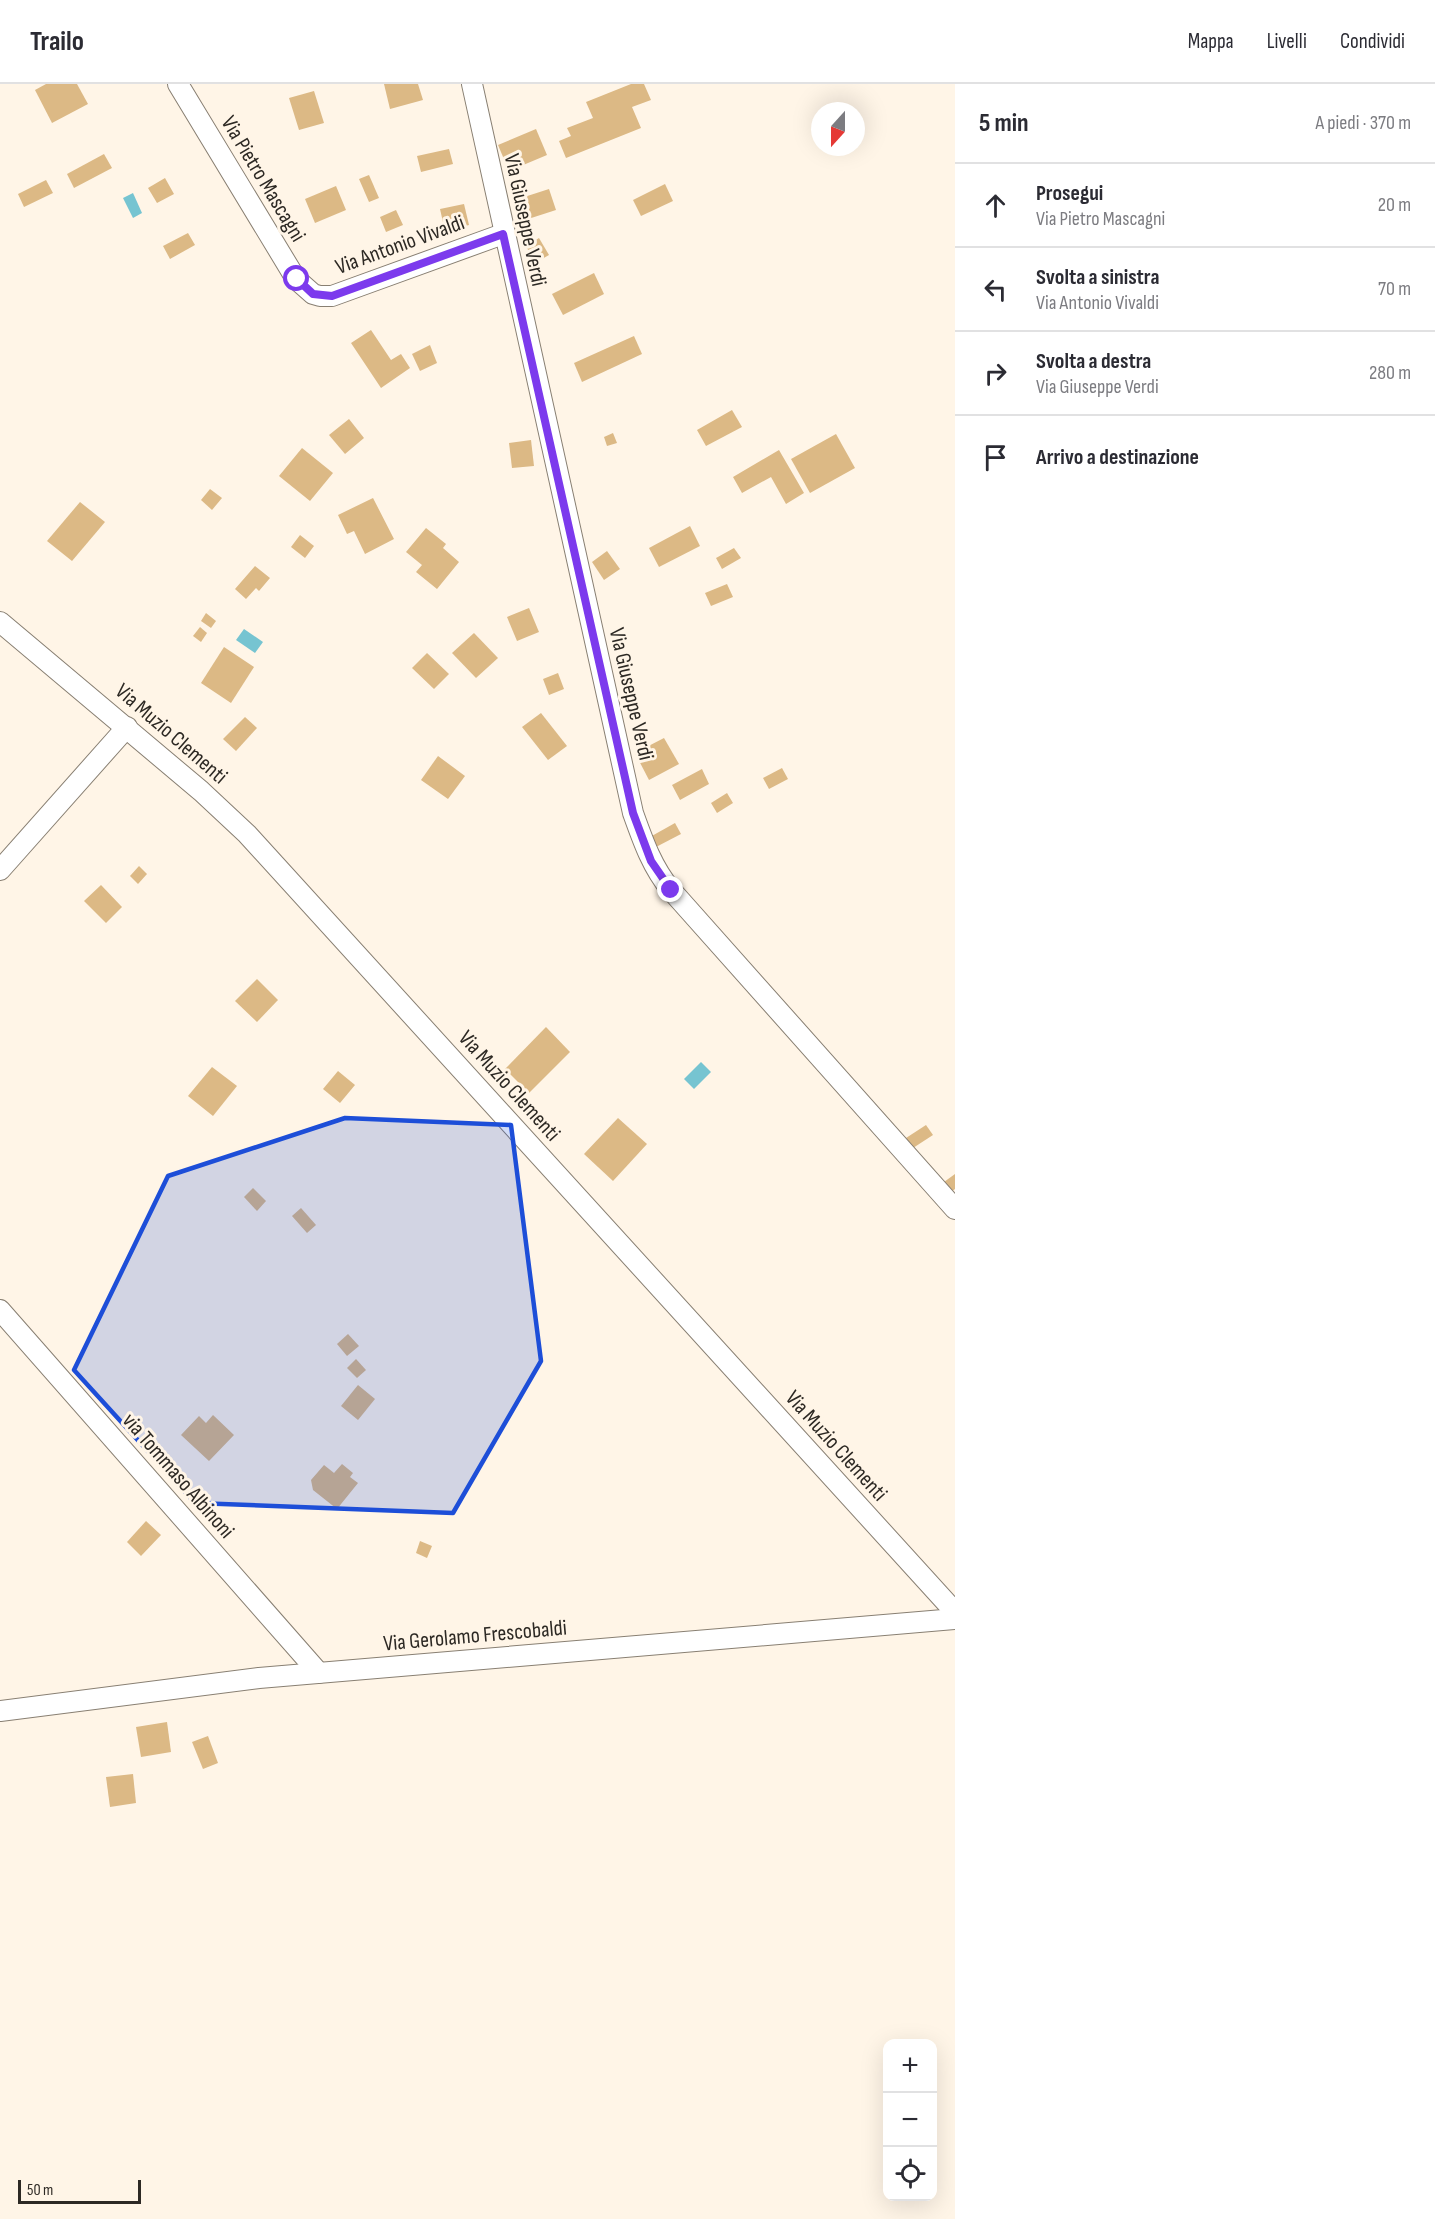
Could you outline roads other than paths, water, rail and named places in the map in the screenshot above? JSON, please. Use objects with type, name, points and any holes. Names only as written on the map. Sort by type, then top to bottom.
[{"type":"street","name":"Via Pietro Mascagni","points":[[178,84],[281,256],[301,285],[313,294]]},
{"type":"street","name":"Via Giuseppe Verdi","points":[[471,84],[633,813],[651,861],[671,890],[955,1209]]},
{"type":"street","name":"Via Antonio Vivaldi","points":[[313,294],[332,296],[503,234]]},
{"type":"street","name":"Via Muzio Clementi","points":[[0,622],[216,805],[262,850],[955,1612]]},
{"type":"street","points":[[0,870],[127,728]]},
{"type":"street","name":"via Tommaso Albinoni","points":[[0,1310],[319,1673]]},
{"type":"street","name":"Via Gerolamo Frescobaldi","points":[[0,1711],[259,1678],[955,1619]]},
{"type":"water","points":[[133,193],[142,213],[133,218],[123,198]]},
{"type":"water","points":[[244,629],[263,642],[255,653],[236,640]]},
{"type":"water","points":[[701,1062],[711,1072],[694,1089],[684,1079]]}]
